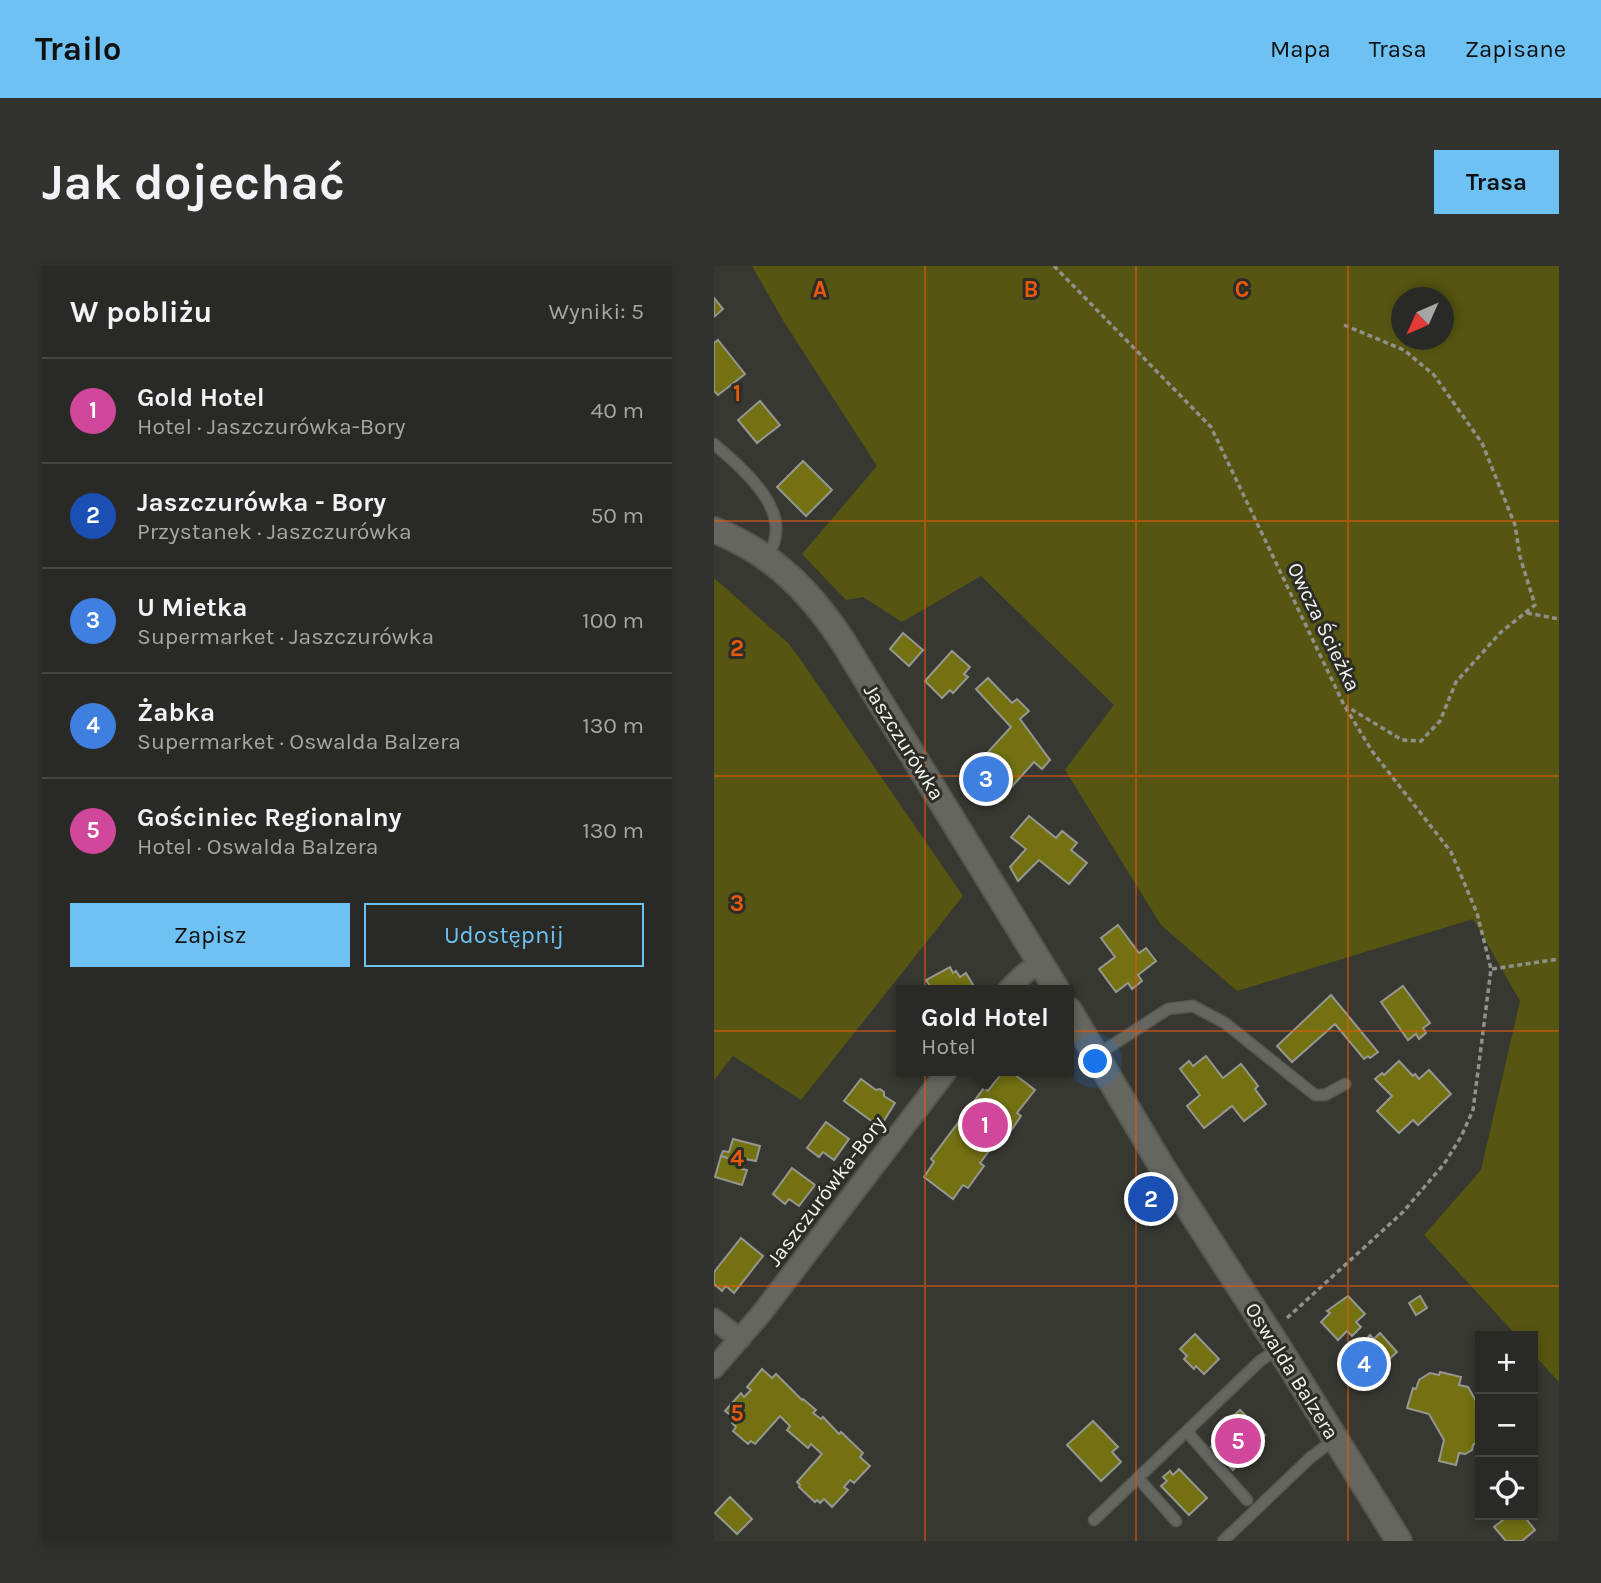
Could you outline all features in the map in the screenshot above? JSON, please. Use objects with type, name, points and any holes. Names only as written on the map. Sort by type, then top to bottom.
[{"type":"street","name":"Jaszczurówka","points":[[714,530],[735,538],[767,557],[810,596],[833,626],[1054,985]]},
{"type":"street","points":[[1012,985],[1040,963]]},
{"type":"street","points":[[1074,1018],[1096,1055]]},
{"type":"street","name":"Oswalda Balzera","points":[[1096,1055],[1184,1203],[1274,1340],[1399,1541]]},
{"type":"street","name":"Jaszczurówka-Bory","points":[[714,1368],[740,1339],[943,1076]]},
{"type":"street","points":[[714,1319],[740,1339]]},
{"type":"lane","points":[[714,444],[749,475],[764,493],[773,513],[776,541],[767,557]]},
{"type":"lane","points":[[1096,1055],[1168,1009],[1193,1006],[1225,1023],[1315,1096],[1325,1095],[1345,1084]]},
{"type":"lane","points":[[1094,1520],[1260,1362],[1274,1340]]},
{"type":"lane","points":[[1187,1432],[1247,1500]]},
{"type":"lane","points":[[1223,1541],[1311,1457],[1335,1440]]},
{"type":"lane","points":[[1138,1478],[1176,1521]]},
{"type":"path","name":"Owcza Ścieżka","points":[[1054,266],[1212,427],[1344,705],[1372,751],[1451,852],[1476,913],[1491,970]]},
{"type":"path","points":[[1344,325],[1404,349],[1424,366],[1434,375],[1482,443],[1515,525],[1520,558],[1535,605],[1501,632],[1456,682],[1440,721],[1422,741],[1402,740],[1344,705]]},
{"type":"path","points":[[1527,613],[1559,619]]},
{"type":"path","points":[[1274,1340],[1283,1322],[1403,1212],[1444,1164],[1461,1137],[1474,1110],[1491,970],[1559,958]]},
{"type":"shaded area","points":[[752,266],[1559,266],[1559,1382],[1538,1359],[1538,1331],[1512,1331],[1424,1235],[1481,1170],[1520,1001],[1473,919],[1237,991],[1161,925],[1065,770],[1114,705],[981,576],[902,622],[863,597],[846,600],[802,554],[877,466],[784,322]]},
{"type":"shaded area","points":[[714,578],[789,644],[963,896],[801,1100],[733,1056],[714,1080]]},
{"type":"building","points":[[714,298],[723,309],[714,317]]},
{"type":"building","points":[[718,340],[745,374],[718,395],[714,391],[714,343]]},
{"type":"building","points":[[760,401],[780,425],[757,443],[738,420]]},
{"type":"building","points":[[803,461],[832,490],[806,516],[777,487]]},
{"type":"building","points":[[903,633],[923,650],[909,666],[890,649]]},
{"type":"building","points":[[952,651],[970,667],[964,674],[968,677],[953,693],[950,690],[942,698],[925,681]]},
{"type":"building","points":[[988,678],[1012,703],[1017,699],[1029,711],[1020,719],[1050,760],[1042,769],[1034,762],[997,803],[967,775],[1011,727],[976,689]]},
{"type":"building","points":[[1029,816],[1056,838],[1062,831],[1077,843],[1071,850],[1087,863],[1069,884],[1039,860],[1018,881],[1010,867],[1026,849],[1011,837]]},
{"type":"building","points":[[1118,925],[1139,953],[1146,948],[1156,961],[1138,975],[1142,981],[1132,989],[1128,983],[1116,992],[1099,969],[1115,957],[1101,938]]},
{"type":"building","points":[[950,967],[953,973],[956,971],[960,977],[966,973],[973,985],[929,985],[926,980]]},
{"type":"building","points":[[1403,986],[1430,1023],[1423,1028],[1426,1033],[1419,1039],[1416,1034],[1408,1040],[1381,1002]]},
{"type":"building","points":[[1331,995],[1378,1052],[1364,1059],[1335,1024],[1292,1062],[1277,1046]]},
{"type":"building","points":[[1206,1056],[1223,1078],[1241,1064],[1258,1086],[1255,1089],[1266,1104],[1244,1121],[1232,1106],[1204,1128],[1187,1106],[1200,1095],[1180,1069],[1189,1061],[1193,1066]]},
{"type":"building","points":[[1399,1061],[1419,1079],[1429,1070],[1451,1094],[1418,1125],[1413,1120],[1399,1133],[1377,1111],[1392,1096],[1375,1079],[1382,1073],[1384,1075]]},
{"type":"building","points":[[999,1076],[1017,1076],[1035,1090],[1017,1113],[1021,1116],[1006,1138],[1001,1135],[980,1163],[984,1166],[968,1188],[963,1185],[953,1199],[924,1177],[934,1162],[931,1159],[984,1088],[988,1091]]},
{"type":"building","points":[[861,1079],[876,1090],[880,1089],[884,1096],[895,1103],[880,1127],[844,1101]]},
{"type":"building","points":[[826,1122],[849,1139],[834,1160],[823,1152],[819,1157],[807,1148]]},
{"type":"building","points":[[733,1139],[760,1146],[756,1161],[745,1159],[744,1163],[721,1156],[723,1151],[729,1152]]},
{"type":"building","points":[[721,1156],[744,1163],[742,1169],[747,1170],[742,1185],[715,1177]]},
{"type":"building","points":[[792,1168],[815,1185],[799,1206],[789,1199],[785,1204],[773,1194]]},
{"type":"building","points":[[741,1238],[763,1256],[734,1293],[726,1286],[722,1291],[714,1284],[714,1272]]},
{"type":"building","points":[[1348,1296],[1365,1314],[1356,1322],[1361,1327],[1352,1336],[1347,1331],[1338,1340],[1321,1322],[1330,1313],[1327,1311]]},
{"type":"building","points":[[1420,1296],[1427,1308],[1416,1315],[1409,1303]]},
{"type":"building","points":[[1380,1333],[1397,1352],[1370,1377],[1353,1359],[1364,1348],[1361,1345],[1370,1335],[1374,1339]]},
{"type":"building","points":[[1195,1334],[1219,1359],[1204,1374],[1184,1359],[1187,1356],[1180,1349]]},
{"type":"building","points":[[762,1369],[772,1378],[776,1374],[816,1410],[813,1413],[821,1419],[823,1417],[839,1434],[841,1432],[863,1453],[860,1457],[870,1466],[854,1483],[850,1480],[844,1487],[848,1490],[832,1507],[824,1499],[820,1503],[817,1500],[815,1502],[799,1487],[797,1482],[822,1454],[811,1444],[808,1448],[787,1430],[790,1426],[780,1416],[755,1444],[751,1441],[748,1444],[733,1431],[736,1427],[732,1423],[735,1419],[725,1411],[741,1393],[744,1397],[751,1390],[747,1387]]},
{"type":"building","points":[[1440,1372],[1461,1377],[1459,1385],[1468,1387],[1475,1399],[1475,1444],[1472,1450],[1465,1454],[1459,1453],[1456,1465],[1439,1461],[1444,1440],[1429,1414],[1407,1408],[1413,1388],[1416,1389],[1419,1380],[1430,1373],[1439,1375]]},
{"type":"building","points":[[1240,1410],[1265,1435],[1233,1470],[1211,1447],[1223,1435],[1219,1430],[1223,1427],[1219,1423],[1226,1417],[1229,1420]]},
{"type":"building","points":[[1093,1421],[1118,1447],[1112,1452],[1121,1462],[1101,1481],[1067,1445]]},
{"type":"building","points":[[1179,1469],[1207,1498],[1189,1515],[1161,1486],[1167,1481],[1163,1477],[1170,1471],[1173,1475]]},
{"type":"building","points":[[730,1497],[752,1519],[737,1534],[715,1513]]},
{"type":"building","points":[[1503,1520],[1527,1520],[1535,1530],[1522,1541],[1506,1541],[1494,1527]]},
{"type":"place","name":"U Mietka","points":[[986,779]]},
{"type":"place","name":"Gold Hotel","points":[[985,1125]]},
{"type":"place","name":"Jaszczurówka - Bory","points":[[1151,1199]]},
{"type":"place","name":"Żabka","points":[[1364,1364]]},
{"type":"place","name":"Gościniec Regionalny","points":[[1238,1441]]}]
